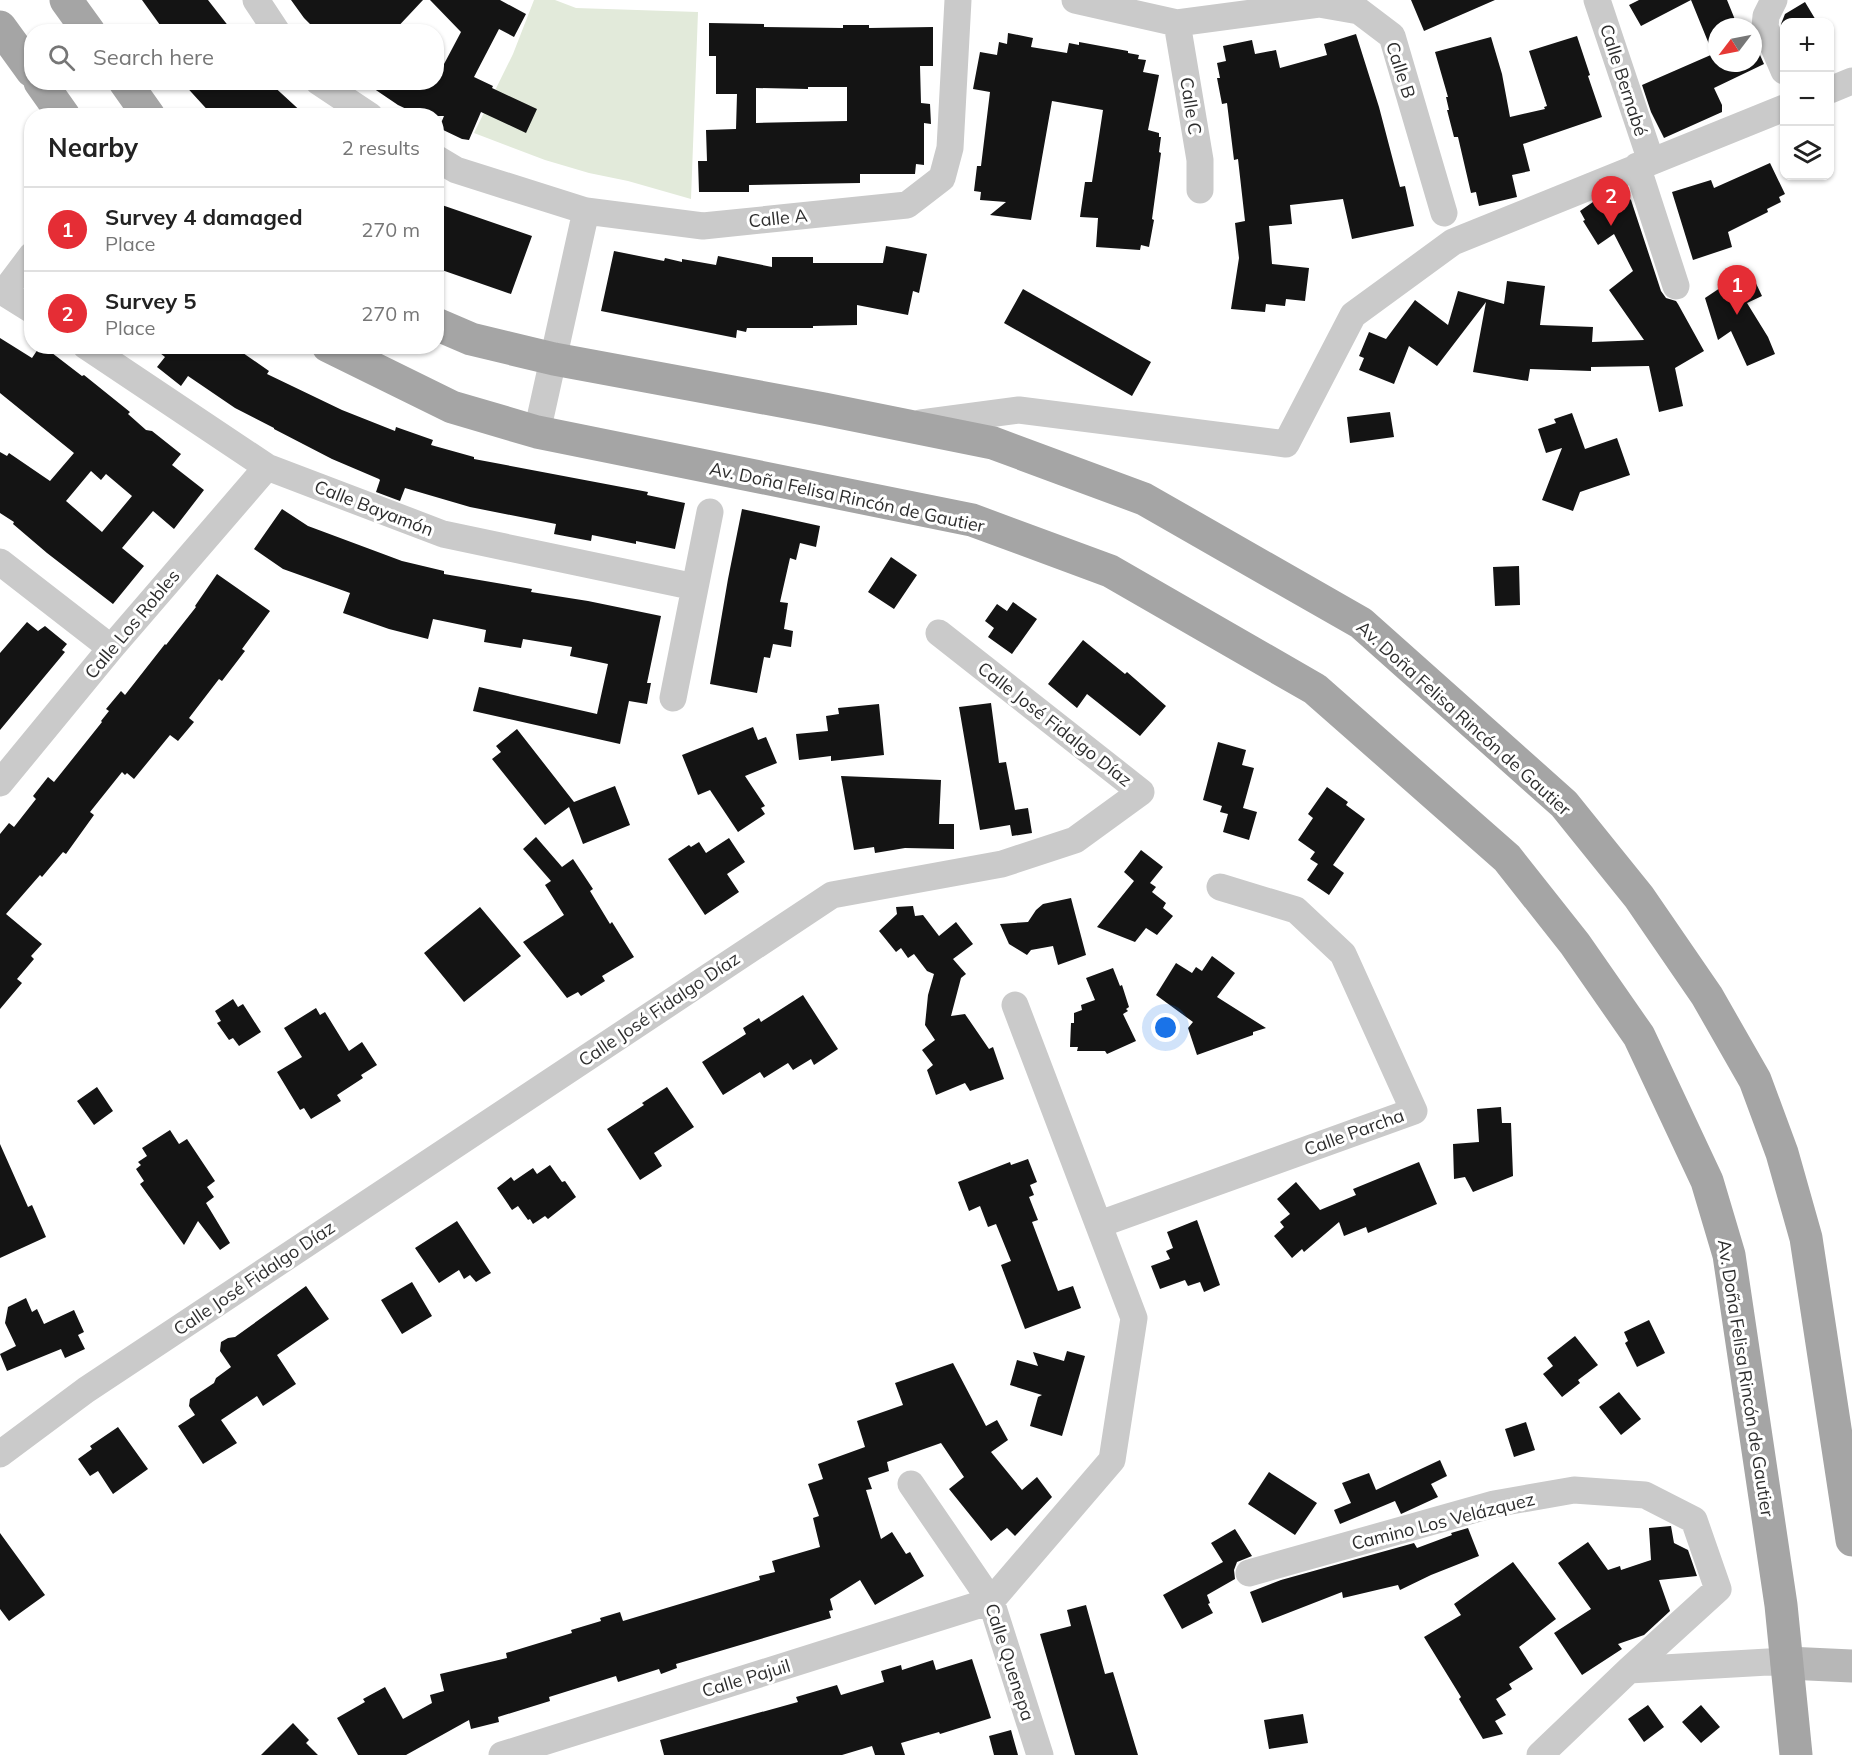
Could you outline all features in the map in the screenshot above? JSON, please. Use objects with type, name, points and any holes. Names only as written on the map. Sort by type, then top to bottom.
[{"type":"main road","points":[[66,0],[83,24]]},
{"type":"main road","points":[[0,27],[24,60]]},
{"type":"main road","points":[[46,90],[58,108]]},
{"type":"main road","points":[[130,90],[143,108]]},
{"type":"main road","name":"Av. Doña Felisa Rincón de Gautier","points":[[444,327],[471,339],[554,359],[993,443],[1144,499],[1361,623],[1564,804],[1639,897],[1707,996],[1755,1080],[1782,1153],[1806,1239],[1852,1537]]},
{"type":"main road","name":"Av. Doña Felisa Rincón de Gautier","points":[[344,354],[452,407],[537,432],[972,520],[1110,571],[1315,689],[1507,858],[1575,944],[1639,1036],[1707,1181],[1729,1255],[1772,1540],[1796,1755]]},
{"type":"street","points":[[256,0],[272,24]]},
{"type":"street","name":"Calle A","points":[[444,163],[456,171],[586,211],[704,226],[907,205],[942,178],[950,148],[958,0]]},
{"type":"street","name":"Calle B","points":[[1075,0],[1177,23],[1319,4],[1359,11],[1392,36],[1444,213]]},
{"type":"street","name":"Calle Bernabé","points":[[1597,0],[1676,286]]},
{"type":"street","points":[[1774,0],[1766,16],[1765,27],[1780,60]]},
{"type":"street","name":"Calle C","points":[[1177,23],[1200,160],[1200,190]]},
{"type":"street","points":[[1834,88],[1852,81]]},
{"type":"street","points":[[331,90],[358,108]]},
{"type":"street","points":[[905,426],[1019,410],[1286,444],[1353,315],[1453,242],[1780,110]]},
{"type":"street","points":[[537,432],[586,211]]},
{"type":"street","points":[[24,265],[2,291],[24,305]]},
{"type":"street","name":"Calle Bayamón","points":[[98,354],[267,467],[443,534],[695,587]]},
{"type":"street","name":"Calle Los Robles","points":[[0,783],[111,648],[267,467]]},
{"type":"street","points":[[673,698],[710,512]]},
{"type":"street","points":[[5,575],[111,648]]},
{"type":"street","name":"Calle José Fidalgo Díaz","points":[[0,1454],[86,1390],[832,895],[1002,864],[1075,840],[1141,792],[939,633]]},
{"type":"street","name":"Calle Parcha","points":[[1100,1224],[1414,1110],[1343,954],[1296,910],[1220,887]]},
{"type":"street","points":[[991,1601],[1112,1460],[1134,1318],[1015,1005]]},
{"type":"street","name":"Calle Quenepa","points":[[911,1484],[991,1601],[1040,1755]]},
{"type":"street","name":"Camino Los Velázquez","points":[[1249,1573],[1494,1504],[1574,1490],[1645,1495],[1694,1520],[1718,1589],[1629,1670]]},
{"type":"street","name":"Calle Pajuil","points":[[502,1755],[991,1601]]},
{"type":"street","points":[[1540,1755],[1629,1670],[1768,1662],[1852,1666]]},
{"type":"green space","points":[[534,0],[555,0],[576,8],[698,12],[691,199],[545,160],[474,133],[513,54]]},
{"type":"building","points":[[142,0],[208,0],[227,24],[159,24]]},
{"type":"building","points":[[291,0],[423,0],[400,24],[310,24]]},
{"type":"building","points":[[430,0],[500,0],[526,14],[514,37],[499,29],[474,77],[537,109],[526,133],[481,112],[469,140],[462,139],[444,130],[444,108],[404,108],[376,90],[444,90],[444,64],[461,32]]},
{"type":"building","points":[[1411,0],[1495,0],[1424,31]]},
{"type":"building","points":[[1639,0],[1691,0],[1641,26],[1629,5]]},
{"type":"building","points":[[1691,0],[1727,0],[1734,18],[1708,18],[1708,42]]},
{"type":"building","points":[[1805,2],[1815,18],[1783,18],[1785,14]]},
{"type":"building","points":[[709,23],[764,24],[764,27],[843,28],[843,25],[869,25],[869,28],[933,27],[933,66],[920,66],[921,103],[930,104],[931,124],[924,123],[924,165],[916,164],[915,174],[860,174],[860,183],[749,185],[749,192],[699,192],[698,161],[707,161],[706,130],[736,129],[737,94],[716,94],[716,56],[709,56]],"holes":[[[847,87],[847,121],[756,123],[756,88]]]},
{"type":"building","points":[[1008,33],[1033,38],[1031,47],[1067,53],[1069,43],[1079,45],[1079,42],[1128,51],[1128,53],[1139,55],[1138,59],[1146,60],[1143,72],[1159,75],[1148,130],[1159,133],[1161,137],[1152,219],[1154,220],[1149,247],[1141,245],[1140,250],[1096,247],[1098,218],[1080,217],[1085,182],[1092,182],[1103,110],[1052,101],[1031,220],[990,215],[1006,202],[980,200],[981,192],[974,191],[977,166],[981,166],[990,92],[973,89],[980,52],[997,55],[999,42],[1007,44]]},
{"type":"building","points":[[1356,34],[1379,107],[1400,187],[1405,186],[1414,226],[1352,239],[1343,199],[1290,205],[1292,224],[1269,226],[1272,264],[1309,268],[1305,301],[1286,299],[1285,306],[1266,304],[1265,312],[1231,309],[1239,258],[1235,223],[1245,221],[1238,159],[1234,160],[1227,103],[1222,104],[1217,78],[1220,78],[1217,63],[1226,61],[1223,46],[1252,40],[1255,54],[1276,50],[1280,68],[1327,55],[1324,44]]},
{"type":"building","points":[[1577,36],[1602,117],[1523,144],[1530,171],[1512,175],[1517,197],[1479,206],[1476,192],[1471,193],[1458,137],[1454,137],[1447,110],[1449,110],[1446,97],[1448,97],[1435,52],[1491,37],[1502,74],[1510,117],[1545,109],[1544,107],[1547,106],[1529,51]]},
{"type":"building","points":[[1708,56],[1708,72],[1747,72],[1714,88],[1722,105],[1722,112],[1664,138],[1651,112],[1642,85]]},
{"type":"building","points":[[189,90],[278,90],[297,108],[206,108]]},
{"type":"building","points":[[1770,163],[1785,194],[1779,197],[1781,202],[1767,209],[1768,212],[1728,232],[1732,247],[1693,260],[1672,192],[1711,180],[1714,188]]},
{"type":"building","points":[[1613,194],[1616,200],[1626,195],[1631,200],[1661,291],[1666,298],[1676,301],[1704,351],[1675,368],[1683,406],[1659,412],[1649,366],[1591,367],[1591,371],[1530,369],[1528,381],[1473,372],[1486,302],[1437,366],[1409,346],[1394,384],[1359,370],[1364,358],[1359,356],[1369,332],[1386,339],[1415,300],[1448,325],[1458,291],[1504,304],[1507,281],[1545,286],[1540,325],[1593,327],[1592,342],[1644,340],[1609,290],[1633,271],[1614,234],[1598,245],[1583,221],[1585,220],[1580,211],[1593,202]]},
{"type":"building","points":[[444,206],[532,236],[511,294],[444,271]]},
{"type":"building","points":[[886,246],[927,254],[919,293],[913,291],[908,315],[857,305],[857,325],[747,328],[746,332],[737,330],[736,338],[601,311],[614,251],[664,261],[665,258],[682,262],[682,259],[716,265],[718,256],[772,267],[772,257],[813,257],[813,263],[883,263]]},
{"type":"building","points":[[1753,277],[1762,296],[1747,303],[1768,337],[1775,354],[1747,366],[1731,331],[1718,340],[1705,298],[1732,280],[1735,286]]},
{"type":"building","points":[[1023,289],[1151,362],[1132,396],[1004,323]]},
{"type":"building","points":[[0,338],[32,358],[35,354],[53,354],[82,376],[84,375],[130,412],[128,414],[146,430],[152,431],[181,454],[172,465],[204,490],[174,529],[153,511],[122,548],[144,566],[113,604],[0,513],[0,452],[7,456],[9,453],[50,481],[74,453],[0,393]],"holes":[[[91,471],[101,480],[106,474],[132,496],[102,532],[66,501]]]},
{"type":"building","points":[[161,354],[245,354],[269,371],[267,374],[342,410],[395,431],[396,427],[433,440],[431,445],[474,457],[474,459],[648,492],[647,495],[685,503],[675,549],[592,535],[591,541],[554,534],[556,524],[470,507],[405,488],[400,501],[376,492],[379,479],[332,459],[235,408],[188,376],[181,386],[157,367],[165,357]]},
{"type":"building","points":[[1390,412],[1394,437],[1350,443],[1347,417]]},
{"type":"building","points":[[1572,413],[1585,449],[1617,438],[1630,475],[1580,492],[1573,511],[1542,500],[1562,448],[1546,453],[1538,429],[1556,423],[1554,419]]},
{"type":"building","points":[[282,509],[308,526],[402,561],[444,571],[444,574],[532,589],[531,592],[661,616],[647,683],[651,683],[647,704],[629,701],[620,744],[473,711],[479,687],[597,714],[608,664],[570,656],[572,647],[523,639],[521,648],[484,642],[486,630],[433,619],[428,639],[389,629],[343,613],[350,593],[283,569],[254,549]]},
{"type":"building","points":[[742,509],[820,526],[816,547],[800,543],[796,560],[790,558],[780,602],[788,603],[784,629],[793,631],[791,647],[773,644],[770,658],[764,657],[757,693],[710,684]]},
{"type":"building","points":[[891,557],[917,575],[894,609],[868,592]]},
{"type":"building","points":[[1519,566],[1520,605],[1495,606],[1493,567]]},
{"type":"building","points":[[217,574],[270,611],[242,649],[245,651],[222,681],[219,679],[189,718],[194,722],[178,741],[170,735],[134,779],[122,772],[90,812],[94,815],[66,854],[63,852],[42,877],[40,875],[6,914],[42,944],[31,956],[34,959],[17,979],[22,983],[0,1009],[0,834],[9,823],[14,827],[36,799],[33,796],[48,777],[54,782],[102,722],[109,711],[106,709],[121,691],[125,695],[196,607]]},
{"type":"building","points":[[1013,602],[1037,619],[1012,654],[988,637],[994,628],[985,621],[997,604],[1007,611]]},
{"type":"building","points":[[27,622],[38,631],[45,626],[67,644],[62,650],[65,652],[0,730],[0,653]]},
{"type":"building","points":[[1083,640],[1125,674],[1127,672],[1166,706],[1140,736],[1087,694],[1077,708],[1048,684]]},
{"type":"building","points":[[991,703],[999,763],[1006,762],[1015,810],[1028,808],[1032,833],[1012,836],[1010,825],[980,830],[959,707]]},
{"type":"building","points":[[879,704],[884,755],[831,761],[831,756],[799,760],[796,734],[828,731],[826,716],[839,714],[838,708]]},
{"type":"building","points":[[753,727],[758,740],[766,737],[777,763],[745,776],[765,806],[761,808],[765,814],[738,832],[710,790],[698,795],[682,755]]},
{"type":"building","points":[[517,729],[574,802],[615,786],[630,825],[583,844],[569,807],[545,825],[492,759],[501,752],[496,746]]},
{"type":"building","points":[[1218,742],[1246,750],[1242,765],[1254,768],[1243,808],[1257,812],[1249,840],[1223,832],[1228,814],[1220,812],[1222,806],[1203,800]]},
{"type":"building","points":[[841,776],[941,780],[939,824],[954,824],[954,849],[905,848],[875,853],[874,847],[854,850]]},
{"type":"building","points":[[1327,787],[1348,802],[1346,805],[1365,819],[1333,865],[1344,873],[1329,895],[1307,880],[1318,864],[1310,859],[1315,852],[1298,840],[1313,818],[1308,814]]},
{"type":"building","points":[[536,837],[562,867],[573,859],[593,889],[590,891],[610,924],[612,922],[634,957],[602,976],[605,981],[581,996],[578,992],[567,998],[523,942],[564,915],[545,885],[551,881],[523,849]]},
{"type":"building","points":[[729,838],[745,862],[727,874],[739,892],[705,915],[668,859],[689,845],[691,847],[699,842],[706,853]]},
{"type":"building","points":[[1141,850],[1163,867],[1150,883],[1156,887],[1152,892],[1166,903],[1163,908],[1173,916],[1157,935],[1146,928],[1135,942],[1097,927],[1134,881],[1124,872]]},
{"type":"building","points":[[1071,898],[1086,955],[1058,965],[1053,946],[1031,950],[1027,955],[1009,944],[1000,924],[1028,922],[1043,904]]},
{"type":"building","points":[[913,906],[915,916],[923,915],[939,936],[956,922],[973,944],[953,959],[966,974],[961,978],[951,1016],[965,1014],[989,1049],[993,1047],[1004,1079],[970,1091],[965,1083],[936,1095],[927,1070],[933,1065],[922,1050],[935,1040],[925,1025],[928,995],[934,974],[927,971],[914,954],[908,958],[901,948],[896,952],[879,931],[897,914],[896,907]]},
{"type":"building","points":[[480,907],[521,956],[464,1002],[424,953]]},
{"type":"building","points":[[1212,956],[1235,973],[1217,997],[1266,1028],[1197,1055],[1188,1028],[1193,1022],[1156,995],[1176,963],[1192,973],[1196,967],[1202,971]]},
{"type":"building","points":[[1113,968],[1120,986],[1122,985],[1129,1007],[1126,1009],[1128,1011],[1123,1014],[1136,1041],[1107,1054],[1105,1051],[1077,1051],[1078,1047],[1070,1047],[1071,1023],[1074,1023],[1074,1013],[1082,1010],[1081,1005],[1095,1000],[1086,978]]},
{"type":"building","points":[[803,995],[838,1049],[814,1065],[811,1059],[793,1070],[788,1063],[764,1078],[760,1072],[723,1095],[702,1062],[746,1034],[743,1028],[759,1018],[761,1022]]},
{"type":"building","points":[[233,999],[238,1007],[243,1004],[261,1032],[239,1046],[233,1038],[229,1040],[217,1023],[221,1021],[215,1011]]},
{"type":"building","points":[[316,1008],[320,1015],[325,1012],[349,1051],[362,1042],[377,1065],[361,1075],[363,1078],[337,1095],[341,1101],[311,1119],[304,1108],[300,1110],[277,1072],[302,1057],[284,1028]]},
{"type":"building","points":[[97,1087],[113,1111],[94,1125],[77,1101]]},
{"type":"building","points":[[667,1087],[694,1127],[654,1153],[662,1166],[640,1180],[607,1129]]},
{"type":"building","points":[[1501,1107],[1502,1123],[1511,1123],[1513,1176],[1473,1192],[1465,1177],[1454,1179],[1453,1144],[1479,1142],[1477,1109]]},
{"type":"building","points":[[170,1130],[179,1144],[187,1139],[215,1181],[207,1187],[214,1197],[206,1203],[230,1243],[220,1250],[198,1221],[184,1245],[140,1184],[144,1181],[136,1169],[141,1165],[138,1162],[147,1156],[142,1148]]},
{"type":"building","points":[[0,1144],[28,1207],[32,1205],[46,1237],[0,1258]]},
{"type":"building","points":[[1028,1159],[1037,1182],[1030,1185],[1034,1195],[1029,1197],[1038,1220],[1032,1222],[1058,1291],[1073,1286],[1081,1308],[1025,1329],[1001,1265],[1011,1261],[996,1224],[988,1227],[980,1206],[969,1211],[958,1182],[1010,1162],[1011,1165]]},
{"type":"building","points":[[1419,1162],[1437,1204],[1368,1233],[1366,1227],[1344,1236],[1339,1222],[1304,1252],[1302,1249],[1292,1258],[1274,1236],[1284,1227],[1280,1222],[1290,1214],[1277,1199],[1296,1182],[1320,1210],[1356,1195],[1353,1189]]},
{"type":"building","points":[[550,1165],[576,1197],[548,1219],[545,1216],[533,1224],[518,1206],[512,1210],[497,1188],[511,1177],[514,1181],[533,1168],[537,1174]]},
{"type":"building","points":[[1197,1220],[1220,1285],[1204,1292],[1200,1282],[1188,1286],[1185,1280],[1160,1289],[1151,1266],[1170,1259],[1166,1251],[1173,1248],[1167,1232]]},
{"type":"building","points":[[457,1221],[491,1273],[476,1282],[470,1275],[464,1279],[459,1270],[439,1283],[415,1248]]},
{"type":"building","points":[[412,1282],[432,1316],[402,1334],[381,1300]]},
{"type":"building","points":[[306,1286],[329,1319],[277,1355],[296,1384],[263,1406],[257,1396],[221,1420],[237,1443],[203,1464],[178,1426],[195,1415],[189,1406],[190,1399],[214,1383],[216,1378],[231,1367],[220,1351],[221,1342],[235,1337]]},
{"type":"building","points":[[26,1298],[32,1312],[37,1309],[44,1324],[74,1310],[84,1332],[78,1335],[85,1349],[65,1358],[61,1349],[7,1371],[0,1354],[16,1346],[5,1323],[8,1307]]},
{"type":"building","points":[[1649,1320],[1665,1353],[1637,1367],[1625,1343],[1628,1341],[1624,1332]]},
{"type":"building","points":[[1575,1336],[1598,1365],[1578,1380],[1580,1383],[1562,1397],[1543,1374],[1553,1366],[1547,1358]]},
{"type":"building","points":[[1067,1351],[1085,1356],[1062,1436],[1030,1426],[1038,1397],[1042,1395],[1010,1385],[1017,1360],[1038,1366],[1033,1352],[1064,1361]]},
{"type":"building","points":[[953,1363],[986,1426],[997,1420],[1008,1440],[991,1452],[1022,1490],[1037,1477],[1052,1497],[1015,1536],[1007,1528],[991,1541],[949,1489],[964,1477],[941,1443],[887,1462],[889,1471],[868,1478],[872,1489],[866,1490],[881,1539],[892,1532],[906,1554],[910,1552],[924,1576],[875,1605],[860,1580],[830,1599],[833,1610],[829,1611],[831,1618],[676,1664],[677,1668],[661,1674],[659,1669],[618,1682],[616,1676],[549,1697],[550,1701],[498,1717],[499,1722],[471,1729],[469,1720],[406,1755],[358,1755],[337,1718],[365,1702],[363,1699],[385,1687],[403,1719],[432,1703],[430,1695],[444,1691],[440,1674],[507,1658],[506,1653],[572,1633],[571,1630],[601,1621],[600,1618],[620,1612],[623,1621],[760,1580],[759,1576],[775,1572],[772,1561],[820,1547],[813,1518],[819,1516],[808,1484],[823,1479],[818,1464],[865,1447],[857,1421],[903,1405],[895,1383]]},
{"type":"building","points":[[1619,1392],[1641,1419],[1621,1435],[1599,1407]]},
{"type":"building","points":[[1526,1422],[1535,1450],[1514,1457],[1505,1429]]},
{"type":"building","points":[[118,1427],[148,1469],[113,1494],[98,1471],[90,1476],[78,1459],[92,1449],[90,1446]]},
{"type":"building","points":[[1440,1460],[1447,1476],[1431,1484],[1438,1497],[1401,1514],[1395,1501],[1340,1524],[1334,1510],[1351,1503],[1342,1483],[1369,1473],[1376,1490]]},
{"type":"building","points":[[1269,1472],[1317,1503],[1295,1535],[1248,1504]]},
{"type":"building","points":[[1671,1526],[1674,1543],[1688,1550],[1697,1576],[1659,1580],[1670,1611],[1644,1635],[1618,1644],[1622,1649],[1582,1675],[1554,1633],[1591,1609],[1558,1563],[1588,1542],[1608,1570],[1620,1566],[1621,1570],[1651,1560],[1649,1528]]},
{"type":"building","points":[[1468,1528],[1479,1556],[1400,1590],[1398,1585],[1343,1598],[1342,1592],[1262,1623],[1250,1592],[1281,1580],[1414,1543],[1417,1548]]},
{"type":"building","points":[[1235,1529],[1252,1556],[1237,1562],[1234,1570],[1235,1579],[1207,1595],[1210,1603],[1208,1604],[1213,1613],[1182,1629],[1163,1595],[1223,1562],[1211,1543]]},
{"type":"building","points":[[0,1533],[45,1595],[9,1621],[0,1609]]},
{"type":"building","points":[[1513,1562],[1556,1619],[1519,1647],[1533,1669],[1509,1684],[1512,1689],[1496,1699],[1506,1715],[1495,1721],[1503,1734],[1483,1739],[1459,1699],[1461,1697],[1424,1637],[1461,1615],[1454,1604]]},
{"type":"building","points":[[1086,1605],[1105,1674],[1113,1672],[1138,1755],[1075,1755],[1040,1634],[1071,1626],[1067,1610]]},
{"type":"building","points":[[972,1659],[991,1718],[901,1743],[905,1755],[875,1755],[872,1746],[842,1755],[664,1755],[660,1740],[798,1702],[796,1697],[837,1685],[841,1695],[884,1682],[881,1671],[901,1665],[902,1670],[933,1660],[936,1670]]},
{"type":"building","points":[[1648,1705],[1664,1727],[1644,1742],[1628,1719]]},
{"type":"building","points":[[1701,1705],[1720,1727],[1701,1743],[1682,1722]]},
{"type":"building","points":[[1303,1714],[1308,1743],[1269,1749],[1264,1720]]},
{"type":"building","points":[[293,1723],[309,1740],[306,1743],[318,1755],[261,1755]]},
{"type":"building","points":[[1011,1730],[1018,1755],[994,1755],[989,1736]]},
{"type":"place","name":"Survey 5","points":[[1611,226]]},
{"type":"place","name":"Survey 4 damaged","points":[[1737,315]]}]
